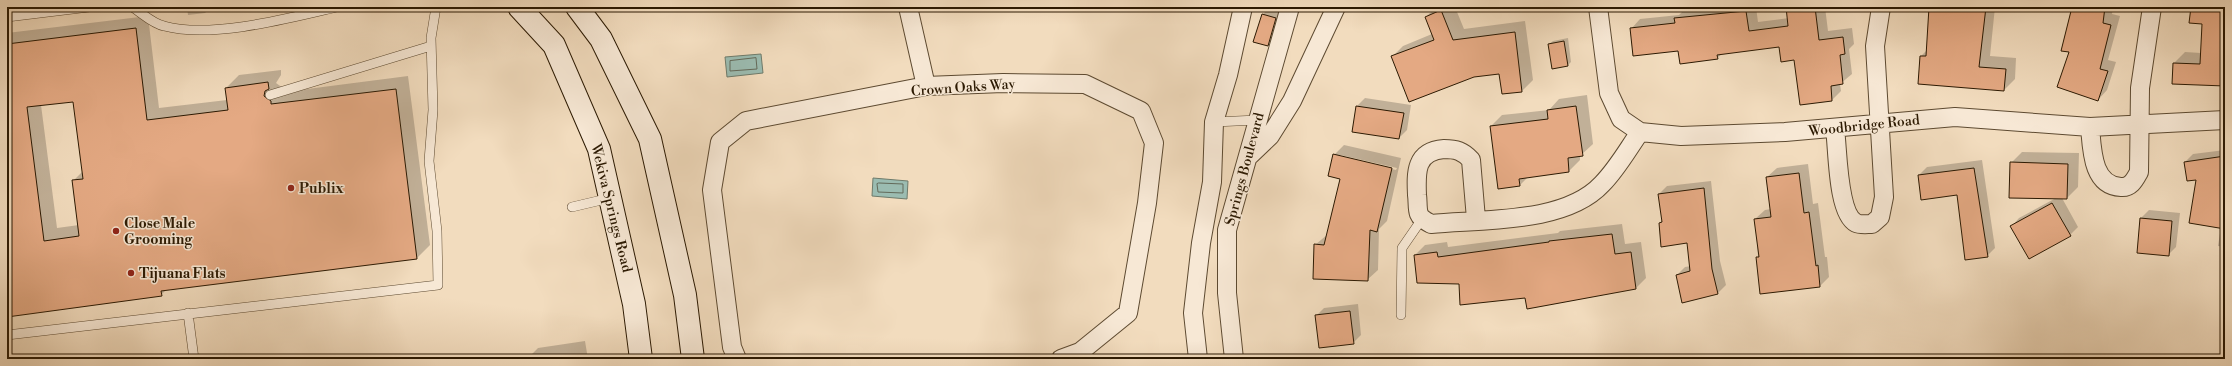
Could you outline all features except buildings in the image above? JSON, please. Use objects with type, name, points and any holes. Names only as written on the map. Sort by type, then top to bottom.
[{"type":"main road","name":"Wekiva Springs Road","points":[[519,7],[554,45],[599,149],[634,304],[641,359]]},
{"type":"main road","points":[[577,7],[601,39],[650,139],[685,295],[693,359]]},
{"type":"street","points":[[908,7],[926,86]]},
{"type":"street","points":[[1198,359],[1193,313],[1201,243],[1212,182],[1214,122],[1228,75],[1243,7]]},
{"type":"street","name":"Springs Boulevard","points":[[1234,359],[1227,293],[1227,230],[1290,7]]},
{"type":"street","points":[[1248,157],[1270,136],[1292,101],[1336,7]]},
{"type":"street","points":[[1476,219],[1471,160],[1464,152],[1453,149],[1436,150],[1424,156],[1420,162],[1417,183],[1418,213],[1422,219],[1430,224],[1476,219],[1541,215],[1576,203],[1602,185],[1640,132],[1621,118],[1609,93],[1598,7]]},
{"type":"street","points":[[1836,129],[1843,202],[1849,217],[1857,224],[1872,224],[1880,217],[1884,197],[1875,46],[1881,7]]},
{"type":"street","points":[[2090,127],[2093,160],[2100,176],[2112,186],[2124,187],[2134,182],[2139,172],[2141,126],[2140,88],[2152,7]]},
{"type":"street","name":"Crown Oaks Way","points":[[737,359],[732,347],[712,190],[720,142],[746,121],[926,86],[1085,84],[1141,111],[1154,143],[1147,204],[1128,313],[1080,352],[1061,359]]},
{"type":"street","name":"Woodbridge Road","points":[[1640,132],[1681,136],[1836,129],[1879,122],[1955,117],[2090,127],[2141,126],[2225,120]]},
{"type":"lane","points":[[7,17],[89,7]]},
{"type":"lane","points":[[132,7],[163,26],[198,30],[272,22],[337,7]]},
{"type":"lane","points":[[7,334],[438,285],[437,231],[429,161],[433,110],[431,46],[436,7]]},
{"type":"lane","points":[[270,96],[431,46]]},
{"type":"lane","points":[[1214,122],[1258,120]]},
{"type":"lane","points":[[572,207],[610,198]]},
{"type":"lane","points":[[1401,314],[1402,248],[1422,219]]},
{"type":"lane","points":[[188,313],[194,359]]},
{"type":"water","points":[[761,54],[763,73],[727,77],[725,57]]},
{"type":"water","points":[[873,178],[908,181],[907,199],[872,196]]},
{"type":"place","name":"Publix","points":[[291,188]]},
{"type":"place","name":"Close Male Grooming","points":[[116,231]]},
{"type":"place","name":"Tijuana Flats","points":[[131,273]]}]
